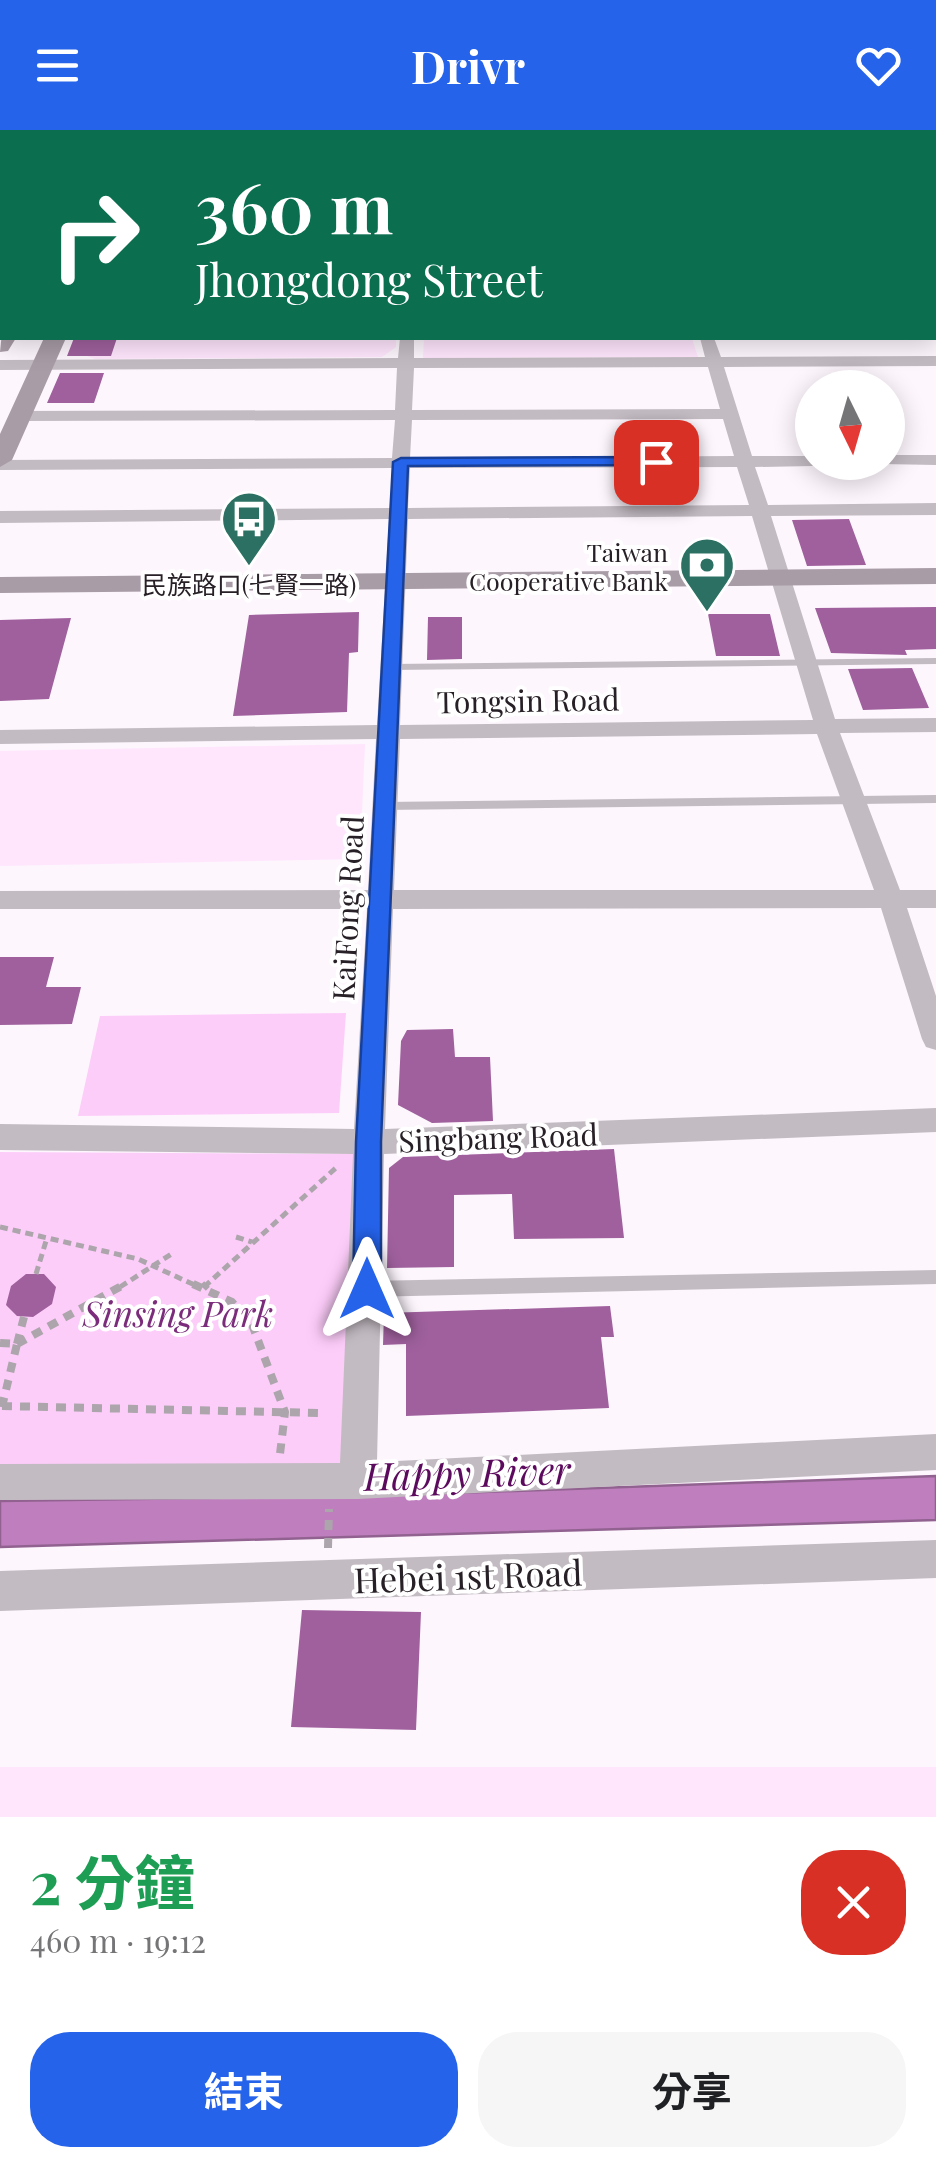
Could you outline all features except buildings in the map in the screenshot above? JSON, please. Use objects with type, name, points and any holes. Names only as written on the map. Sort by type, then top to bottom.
[{"type":"street","points":[[8,371],[27,340]]},
{"type":"street","points":[[53,340],[0,462],[795,461]]},
{"type":"street","points":[[708,340],[826,726],[891,900],[936,1039]]},
{"type":"street","points":[[8,371],[43,364],[406,350],[715,362],[936,361]]},
{"type":"street","name":"KaiFong Road","points":[[344,1481],[367,1289],[369,1142],[406,350]]},
{"type":"street","points":[[20,416],[731,414]]},
{"type":"street","points":[[905,460],[936,460]]},
{"type":"street","points":[[0,517],[936,509]]},
{"type":"street","points":[[0,585],[936,576]]},
{"type":"street","name":"Tongsin Road","points":[[0,737],[936,725]]},
{"type":"street","points":[[0,900],[936,899]]},
{"type":"street","name":"Singbang Road","points":[[0,1137],[369,1142],[936,1120]]},
{"type":"street","points":[[0,1482],[344,1481],[936,1452]]},
{"type":"street","name":"Hebei 1st Road","points":[[0,1592],[936,1560]]},
{"type":"lane","points":[[391,667],[936,661]]},
{"type":"lane","points":[[384,806],[936,800]]},
{"type":"lane","points":[[367,1289],[936,1277]]},
{"type":"path","points":[[203,1288],[340,1164]]},
{"type":"path","points":[[0,1228],[138,1258],[232,1302],[253,1327],[284,1412],[277,1482]]},
{"type":"path","points":[[236,1237],[254,1242]]},
{"type":"path","points":[[36,1274],[46,1240]]},
{"type":"path","points":[[0,1344],[17,1344],[156,1267],[174,1253]]},
{"type":"path","points":[[24,1317],[1,1410],[320,1413]]},
{"type":"path","points":[[326,1580],[344,1481]]},
{"type":"shaded area","points":[[88,340],[396,340],[396,347],[382,357],[95,359],[82,354]]},
{"type":"shaded area","points":[[424,340],[693,340],[698,357],[423,358]]},
{"type":"shaded area","points":[[365,744],[360,859],[0,866],[0,751]]},
{"type":"shaded area","points":[[936,1476],[936,1520],[0,1547],[0,1501],[399,1495]]},
{"type":"shaded area","points":[[0,1767],[936,1767],[936,1817],[0,1817]]},
{"type":"green space","points":[[346,1013],[339,1113],[78,1116],[100,1016]]},
{"type":"green space","name":"Sinsing Park","points":[[0,1152],[356,1154],[342,1472],[0,1468]]},
{"type":"place","name":"民族路口(七賢一路)","points":[[249,568]]},
{"type":"place","name":"Taiwan Cooperative Bank","points":[[707,614]]},
{"type":"route","points":[[367,1289],[369,1142],[401,462],[656,462]]},
{"type":"water label","name":"Happy River","points":[[467,1472]]}]
